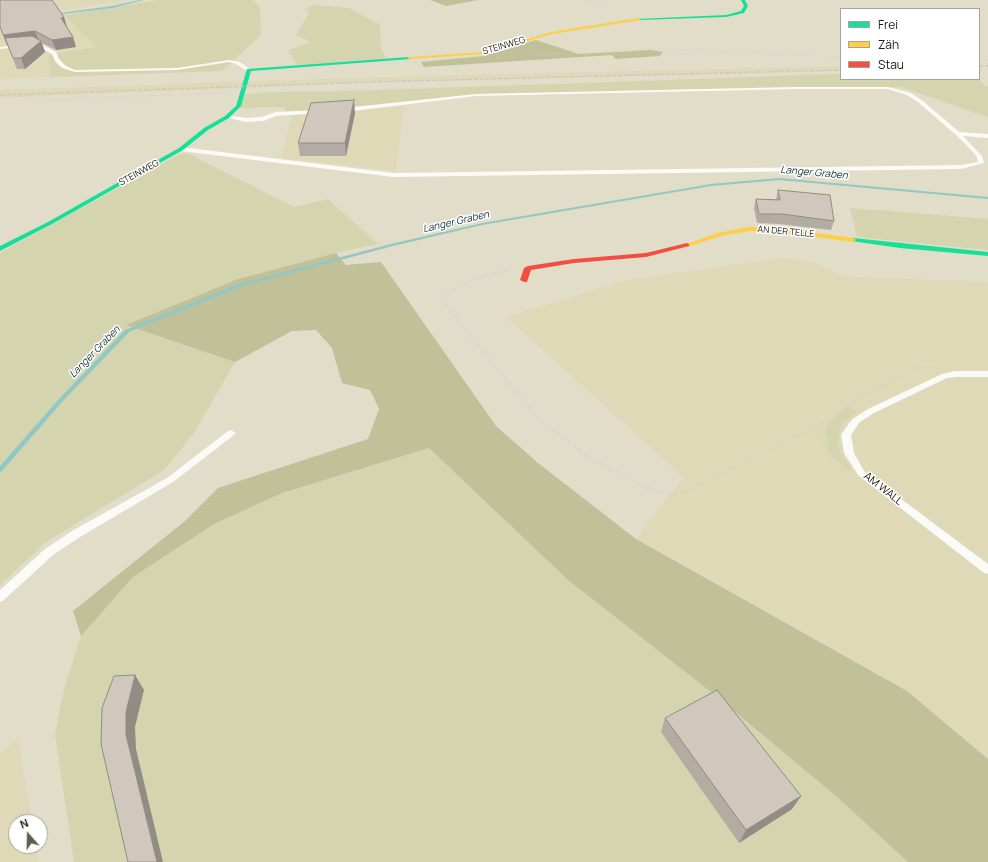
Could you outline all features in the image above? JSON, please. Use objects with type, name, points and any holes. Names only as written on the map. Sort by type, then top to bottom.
[{"type":"street","name":"STEINWEG","points":[[0,250],[182,149],[206,129],[227,117],[238,106],[249,70],[484,53],[551,33],[625,20],[726,16],[743,12],[746,6],[743,0]]},
{"type":"street","name":"AN DER TELLE","points":[[528,268],[574,261],[646,255],[676,249],[720,234],[741,230],[761,229],[900,246],[988,254]]},
{"type":"street","points":[[524,280],[528,268]]},
{"type":"lane","points":[[30,45],[37,44],[54,53],[62,64],[75,71],[178,69],[229,60],[238,63],[249,70]]},
{"type":"lane","points":[[0,48],[22,46]]},
{"type":"lane","points":[[182,149],[393,175],[961,167],[981,163],[980,157],[958,134],[909,94],[888,88],[797,88],[476,95],[339,111]]},
{"type":"lane","points":[[227,117],[246,120],[263,119],[275,114],[325,112]]},
{"type":"lane","points":[[958,134],[988,136]]},
{"type":"lane","name":"AM WALL","points":[[988,374],[955,374],[945,376],[872,411],[852,424],[846,435],[849,454],[861,473],[988,570]]},
{"type":"lane","points":[[0,597],[49,552],[76,534],[170,480],[231,433]]},
{"type":"path","points":[[62,64],[105,48],[68,16],[189,0]]},
{"type":"path","points":[[213,0],[239,31]]},
{"type":"path","points":[[131,8],[168,33],[239,31]]},
{"type":"path","points":[[229,60],[239,31]]},
{"type":"path","points":[[523,55],[591,53],[644,49],[699,50],[840,57]]},
{"type":"path","points":[[84,56],[178,54],[193,56]]},
{"type":"path","points":[[32,100],[242,92]]},
{"type":"path","points":[[0,312],[57,280],[120,237],[222,172]]},
{"type":"path","points":[[41,242],[217,231],[275,238],[306,259]]},
{"type":"path","points":[[0,377],[117,305],[8,260]]},
{"type":"path","points":[[528,268],[501,271],[472,281],[448,294],[444,303],[482,352],[538,418],[590,458],[624,476],[652,490],[664,493],[679,493],[688,490],[826,421]]},
{"type":"shaded area","points":[[0,0],[126,0],[20,17]]},
{"type":"shaded area","points":[[64,15],[98,47],[48,55],[51,77],[0,79],[0,24]]},
{"type":"shaded area","points":[[840,66],[840,71],[378,82],[0,98],[0,90],[379,77]]},
{"type":"shaded area","points":[[404,106],[396,171],[281,158],[292,115]]},
{"type":"shaded area","points":[[781,258],[817,263],[842,276],[988,282],[988,759],[907,691],[636,539],[683,477],[506,317],[626,280]]},
{"type":"shaded area","points":[[18,739],[31,814],[8,814],[8,854],[37,854],[38,862],[0,862],[0,753]]},
{"type":"green space","points":[[157,0],[252,0],[260,7],[261,35],[222,71],[51,77],[48,55],[97,47],[64,15]]},
{"type":"green space","points":[[430,0],[478,0],[446,6]]},
{"type":"green space","points":[[313,5],[349,8],[380,25],[381,47],[386,59],[297,65],[288,50],[311,42],[296,35],[309,13],[304,9]]},
{"type":"green space","points":[[536,40],[579,54],[651,50],[663,52],[660,56],[616,59],[612,55],[424,67],[421,62],[484,56]]},
{"type":"green space","points":[[840,74],[840,80],[980,80],[985,86],[988,86],[988,117],[901,87],[796,87],[476,94],[329,110],[285,112],[285,107],[236,108],[241,94],[296,91],[321,92]]},
{"type":"green space","points":[[182,153],[187,153],[294,207],[328,199],[378,244],[336,253],[238,279],[127,325],[235,362],[194,433],[164,470],[46,542],[0,585],[0,253]]},
{"type":"green space","points":[[850,208],[988,219],[988,250],[857,237]]},
{"type":"green space","points":[[336,253],[346,265],[381,262],[496,426],[538,463],[636,539],[907,691],[988,759],[988,862],[908,862],[837,797],[716,696],[568,580],[429,448],[282,493],[214,524],[133,577],[81,636],[73,611],[185,521],[218,488],[368,439],[379,409],[370,390],[342,383],[332,348],[316,330],[292,331],[235,362],[126,325],[238,279]]},
{"type":"green space","points":[[848,406],[857,412],[844,422],[840,430],[838,444],[841,454],[851,470],[849,471],[829,453],[825,431],[830,421]]},
{"type":"green space","points":[[429,448],[568,580],[716,696],[837,797],[908,862],[74,862],[55,735],[64,689],[81,636],[133,577],[214,524],[282,493]]},
{"type":"building","points":[[0,0],[52,0],[64,17],[61,18],[73,37],[52,40],[35,31],[3,35],[0,26]]},
{"type":"building","points":[[32,36],[41,41],[21,58],[13,58],[5,38]]},
{"type":"building","points":[[354,100],[345,143],[298,143],[311,103]]},
{"type":"building","points":[[778,190],[830,195],[834,221],[782,214],[759,214],[756,199],[780,200]]},
{"type":"building","points":[[135,675],[126,712],[126,735],[157,862],[128,862],[101,744],[102,708],[114,676]]},
{"type":"building","points":[[717,690],[801,796],[746,830],[665,718]]},
{"type":"waterway","points":[[54,14],[112,7],[143,0]]},
{"type":"waterway","name":"Langer Graben","points":[[0,470],[60,401],[127,331],[240,285],[392,245],[482,224],[711,185],[779,179],[988,198]]},
{"type":"railway","points":[[980,66],[988,66]]},
{"type":"railway","points":[[0,95],[367,82],[840,70]]},
{"type":"traffic: fast","points":[[639,19],[726,16],[743,12],[746,6],[743,0]]},
{"type":"traffic: fast","points":[[0,249],[50,223],[181,149],[206,129],[227,117],[238,106],[249,70],[409,58]]},
{"type":"traffic: fast","points":[[853,240],[988,254]]},
{"type":"traffic: slow","points":[[409,58],[484,53],[551,33],[639,19]]},
{"type":"traffic: slow","points":[[687,245],[720,234],[749,229],[779,230],[853,240]]},
{"type":"traffic: jam","points":[[524,280],[528,268],[574,261],[646,255],[687,245]]}]
